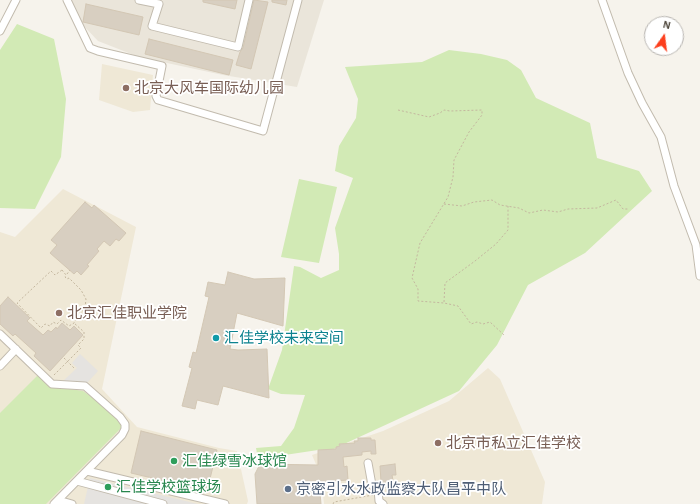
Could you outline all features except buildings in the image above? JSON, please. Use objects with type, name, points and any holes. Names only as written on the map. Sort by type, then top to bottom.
[{"type":"street","points":[[0,31],[16,0]]},
{"type":"street","points":[[67,0],[90,48],[162,66],[156,96],[158,100],[263,131],[298,0]]},
{"type":"street","points":[[139,0],[159,4],[152,26],[238,46],[249,0]]},
{"type":"street","points":[[602,0],[628,73],[642,103],[661,137],[674,186],[696,245],[700,276]]},
{"type":"street","points":[[0,334],[52,384],[85,386],[120,417],[125,424],[125,429],[122,435],[56,502]]},
{"type":"street","points":[[0,366],[16,349]]},
{"type":"street","points":[[368,463],[372,485],[378,490],[379,501],[383,504]]},
{"type":"street","points":[[87,471],[225,504]]},
{"type":"street","points":[[77,481],[163,504]]},
{"type":"street","points":[[56,502],[72,504]]},
{"type":"path","points":[[398,110],[429,117],[444,110],[482,110],[482,115],[469,132],[454,160],[453,177],[448,196],[420,243],[412,278],[418,289],[418,301],[444,303],[458,306],[471,324],[477,322],[483,324],[490,322],[504,335]]},
{"type":"path","points":[[444,204],[462,206],[474,202],[492,200],[500,204],[519,208],[529,213],[544,210],[558,212],[568,209],[597,208],[616,200],[623,208],[628,208]]},
{"type":"path","points":[[444,303],[445,283],[476,261],[496,244],[508,230],[508,206]]},
{"type":"path","points":[[62,270],[66,274],[65,277],[67,279],[69,278],[81,290],[86,299],[85,308],[74,323],[69,326],[61,320],[57,324],[53,322],[50,326],[45,324],[41,328],[17,303],[51,271],[55,275],[62,270]]},
{"type":"path","points":[[66,274],[70,270]]},
{"type":"path","points":[[54,375],[81,348],[78,346],[84,339],[84,332],[74,323]]},
{"type":"path","points":[[64,358],[74,368]]},
{"type":"path","points":[[333,504],[334,502],[378,494]]},
{"type":"shaded area","points":[[71,0],[324,0],[297,87],[223,75],[139,57],[98,41],[82,24]]},
{"type":"shaded area","name":"北京大风车国际幼儿园","points":[[102,64],[153,75],[150,110],[133,112],[99,100]]},
{"type":"shaded area","name":"北京汇佳职业学院","points":[[63,189],[136,227],[102,389],[137,427],[219,448],[237,451],[248,501],[247,504],[0,504],[0,232],[15,237]]},
{"type":"shaded area","points":[[80,354],[98,371],[87,383],[62,382],[77,368],[72,363]]},
{"type":"shaded area","name":"北京市私立汇佳学校","points":[[488,368],[500,379],[545,482],[542,504],[324,504],[321,476],[312,455],[383,431],[449,401]]},
{"type":"shaded area","name":"汇佳学校篮球场","points":[[90,478],[198,504],[84,504]]},
{"type":"green space","points":[[17,24],[54,39],[66,99],[61,157],[35,209],[0,208],[0,50]]},
{"type":"green space","points":[[449,50],[481,54],[507,60],[521,70],[536,98],[590,123],[597,158],[639,171],[652,191],[585,253],[528,285],[497,345],[459,391],[329,451],[318,450],[258,459],[256,448],[281,446],[294,428],[305,395],[281,394],[268,389],[282,350],[294,266],[300,267],[321,278],[339,270],[339,254],[335,228],[353,178],[335,171],[339,146],[356,118],[358,99],[345,67],[422,62]]},
{"type":"green space","points":[[299,179],[337,187],[319,263],[281,257]]},
{"type":"green space","points":[[38,375],[50,386],[83,391],[121,418],[122,427],[46,504],[0,504],[0,413]]},
{"type":"place","name":"北京大风车国际幼儿园","points":[[126,88]]},
{"type":"place","name":"北京汇佳职业学院","points":[[59,313]]},
{"type":"place","name":"汇佳学校未来空间","points":[[216,338]]},
{"type":"place","name":"北京市私立汇佳学校","points":[[438,443]]},
{"type":"place","name":"汇佳绿雪冰球馆","points":[[174,461]]},
{"type":"place","name":"汇佳学校篮球场","points":[[108,487]]},
{"type":"place","name":"京密引水水政监察大队昌平中队","points":[[288,489]]}]
